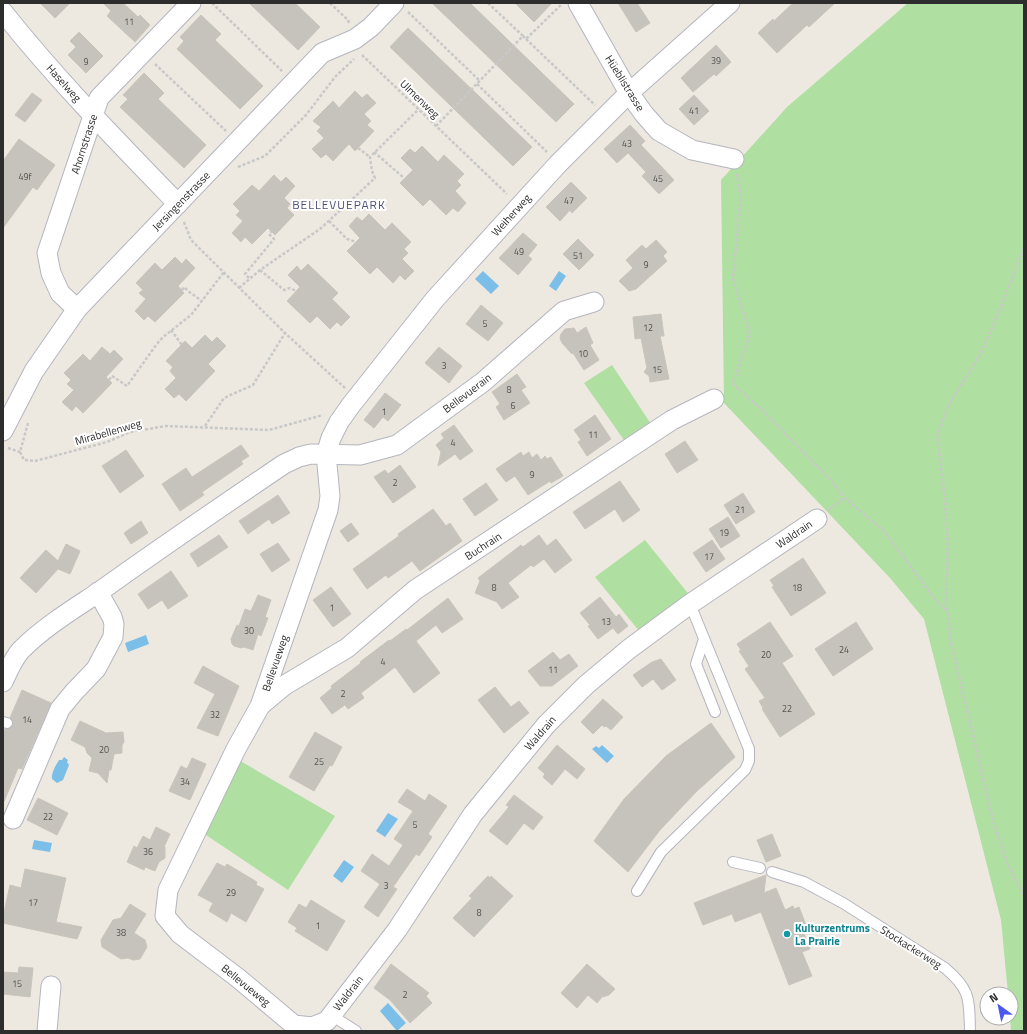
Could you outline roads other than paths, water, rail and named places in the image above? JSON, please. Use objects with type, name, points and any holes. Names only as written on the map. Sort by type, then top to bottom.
[{"type":"street","name":"Ahornstrasse","points":[[77,309],[60,293],[51,272],[47,253],[99,98],[191,3]]},
{"type":"street","name":"Hüeblistrasse","points":[[578,3],[629,93],[644,114],[659,131],[692,150],[734,159]]},
{"type":"street","name":"Weiherweg","points":[[326,454],[331,438],[339,422],[351,405],[436,299],[539,185],[629,93],[730,3]]},
{"type":"street","name":"Jersingenstrasse","points":[[4,439],[34,370],[77,309],[322,53],[358,46],[371,27],[399,5]]},
{"type":"street","name":"Haselweg","points":[[3,12],[28,43],[93,116],[178,204]]},
{"type":"street","name":"Bellevuerain","points":[[326,454],[360,455],[397,445],[483,382],[564,311],[594,302]]},
{"type":"street","name":"Buchrain","points":[[260,706],[285,685],[347,648],[415,590],[672,420],[714,399]]},
{"type":"street","points":[[3,682],[11,664],[33,639],[138,563],[284,464],[299,457],[311,454],[326,454]]},
{"type":"street","name":"Bellevueweg","points":[[326,454],[330,496],[328,510],[260,706],[236,749],[168,890],[165,916],[180,934],[238,978],[294,1025],[312,1027],[327,1022],[331,1015]]},
{"type":"street","name":"Waldrain","points":[[331,1015],[397,930],[473,814],[546,725],[586,685],[629,649],[690,604],[817,519]]},
{"type":"street","points":[[13,819],[60,710],[74,692],[96,670],[113,637],[114,624],[112,617],[98,592]]},
{"type":"street","points":[[47,1031],[51,986]]},
{"type":"lane","points":[[637,891],[661,852],[745,770],[749,761],[749,749],[690,604]]},
{"type":"lane","points":[[704,639],[696,664],[715,712]]},
{"type":"lane","points":[[733,862],[760,868]]},
{"type":"lane","name":"Stockackerweg","points":[[772,872],[804,882],[843,903],[945,968],[958,979],[967,994],[970,1031]]},
{"type":"lane","points":[[331,1015],[356,1031]]},
{"type":"water","points":[[483,271],[499,286],[491,294],[475,279]]},
{"type":"water","points":[[559,271],[566,276],[556,291],[549,286]]},
{"type":"water","points":[[146,635],[149,644],[128,652],[125,643]]},
{"type":"water","points":[[602,745],[614,756],[607,763],[592,749],[596,746],[599,748]]},
{"type":"water","points":[[64,757],[68,760],[67,762],[69,765],[63,780],[57,783],[52,779],[52,774],[59,760],[62,760]]},
{"type":"water","points":[[388,813],[398,819],[385,837],[376,831]]},
{"type":"water","points":[[34,840],[52,843],[50,852],[32,849]]},
{"type":"water","points":[[344,860],[354,867],[342,883],[333,876]]},
{"type":"water","points":[[388,1003],[406,1023],[397,1031],[380,1011]]},
{"type":"place","name":"Kulturzentrums La Prairie","points":[[787,934]]},
{"type":"district","name":"BELLEVUEPARK","points":[[339,204]]}]
